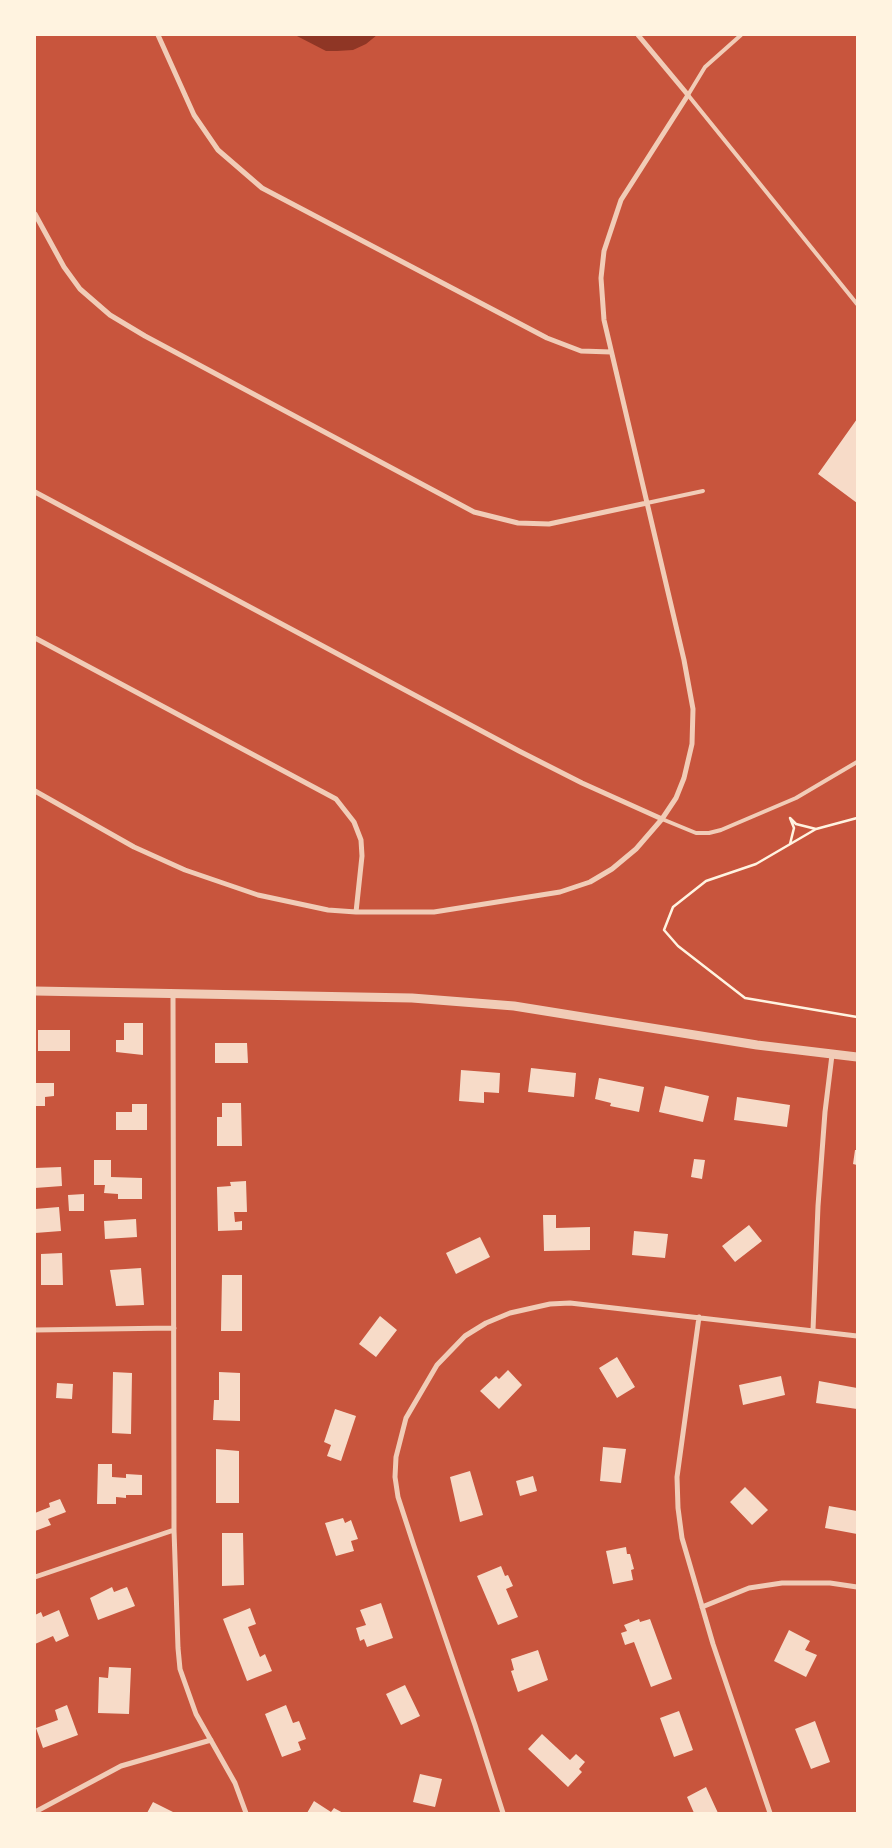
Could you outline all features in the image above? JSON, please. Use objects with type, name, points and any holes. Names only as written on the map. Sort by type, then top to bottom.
[{"type":"street","points":[[158,35],[194,115],[218,150],[262,188],[547,338],[581,351],[611,352]]},
{"type":"street","points":[[35,791],[134,847],[185,870],[258,895],[328,910],[356,912],[434,912],[560,892],[590,882],[612,869],[636,849],[662,819],[676,798],[684,778],[692,744],[692,709],[684,660],[611,352],[601,298],[604,251],[610,228],[631,182],[688,95],[638,35]]},
{"type":"street","points":[[35,214],[64,267],[80,289],[110,314],[145,336],[474,512],[518,523],[549,524],[647,503]]},
{"type":"street","points":[[35,492],[519,751],[662,819]]},
{"type":"street","points":[[35,638],[336,799],[354,822],[361,840],[362,856],[356,912]]},
{"type":"street","points":[[35,991],[412,998],[514,1006],[832,1055],[857,1057]]},
{"type":"street","points":[[173,994],[174,1530],[180,1669],[196,1714],[236,1782],[246,1813]]},
{"type":"street","points":[[813,1330],[819,1187],[832,1055]]},
{"type":"street","points":[[503,1813],[398,1497],[396,1457],[406,1418],[423,1385],[449,1350],[486,1324],[510,1313],[550,1304],[570,1303],[857,1336]]},
{"type":"street","points":[[699,1317],[677,1477],[678,1508],[682,1538],[702,1607],[770,1813]]},
{"type":"street","points":[[35,1330],[174,1328]]},
{"type":"street","points":[[35,1577],[174,1530]]},
{"type":"street","points":[[702,1607],[749,1588],[782,1583],[830,1583],[857,1587]]},
{"type":"street","points":[[35,1812],[121,1766],[211,1740]]},
{"type":"lane","points":[[741,35],[705,67],[688,95],[857,304]]},
{"type":"lane","points":[[647,503],[702,491]]},
{"type":"lane","points":[[662,819],[696,833],[710,833],[721,830],[796,798],[857,762]]},
{"type":"path","points":[[790,844],[794,828],[790,818],[796,824],[816,829]]},
{"type":"path","points":[[857,818],[816,829],[756,864],[706,881],[673,907],[664,930],[678,946],[745,998],[857,1017]]},
{"type":"shaded area","points":[[295,35],[377,35],[366,44],[353,50],[326,51]]},
{"type":"building","points":[[857,419],[857,503],[818,474]]},
{"type":"building","points":[[124,1023],[143,1023],[143,1055],[116,1052],[116,1040],[124,1040]]},
{"type":"building","points":[[38,1030],[70,1030],[70,1051],[38,1051]]},
{"type":"building","points":[[215,1043],[247,1043],[248,1063],[215,1063]]},
{"type":"building","points":[[531,1068],[576,1073],[574,1097],[528,1092]]},
{"type":"building","points":[[461,1070],[500,1073],[499,1093],[484,1092],[484,1103],[459,1101]]},
{"type":"building","points":[[599,1078],[644,1087],[639,1112],[610,1106],[611,1103],[595,1099]]},
{"type":"building","points":[[35,1083],[54,1083],[54,1096],[45,1097],[45,1106],[35,1106]]},
{"type":"building","points":[[665,1086],[709,1096],[703,1122],[659,1112]]},
{"type":"building","points":[[737,1097],[790,1105],[787,1127],[734,1120]]},
{"type":"building","points":[[222,1103],[241,1103],[242,1146],[217,1146],[217,1117],[222,1117]]},
{"type":"building","points":[[132,1104],[147,1104],[147,1130],[116,1130],[116,1112],[132,1112]]},
{"type":"building","points":[[855,1150],[857,1150],[857,1165],[853,1164]]},
{"type":"building","points":[[694,1159],[705,1160],[702,1179],[691,1177]]},
{"type":"building","points":[[94,1160],[111,1160],[111,1177],[142,1178],[142,1199],[118,1199],[118,1194],[104,1193],[105,1185],[94,1185]]},
{"type":"building","points":[[61,1167],[62,1186],[35,1188],[35,1168]]},
{"type":"building","points":[[246,1181],[247,1212],[234,1212],[235,1222],[242,1221],[242,1230],[218,1231],[217,1187],[231,1186],[230,1182]]},
{"type":"building","points":[[84,1194],[84,1211],[69,1211],[68,1195]]},
{"type":"building","points":[[59,1207],[61,1231],[35,1233],[35,1209]]},
{"type":"building","points":[[543,1215],[556,1215],[556,1228],[590,1227],[590,1250],[544,1251]]},
{"type":"building","points":[[136,1219],[137,1237],[105,1239],[104,1221]]},
{"type":"building","points":[[749,1225],[762,1241],[735,1262],[722,1246]]},
{"type":"building","points":[[634,1231],[668,1234],[665,1258],[632,1255]]},
{"type":"building","points":[[480,1237],[490,1257],[456,1274],[446,1253]]},
{"type":"building","points":[[62,1253],[63,1285],[41,1285],[41,1254]]},
{"type":"building","points":[[141,1268],[144,1305],[116,1306],[110,1270]]},
{"type":"building","points":[[222,1275],[242,1275],[242,1331],[221,1331]]},
{"type":"building","points":[[380,1316],[397,1330],[376,1357],[359,1344]]},
{"type":"building","points":[[617,1357],[635,1387],[617,1398],[599,1368]]},
{"type":"building","points":[[508,1370],[522,1385],[499,1409],[480,1391],[496,1376],[499,1379]]},
{"type":"building","points":[[113,1372],[132,1373],[131,1434],[112,1433]]},
{"type":"building","points":[[219,1372],[240,1373],[240,1421],[213,1420],[214,1400],[219,1400]]},
{"type":"building","points":[[781,1376],[785,1395],[743,1405],[739,1385]]},
{"type":"building","points":[[819,1381],[857,1388],[857,1409],[816,1403]]},
{"type":"building","points":[[57,1383],[73,1384],[72,1399],[56,1398]]},
{"type":"building","points":[[335,1409],[356,1416],[341,1461],[327,1456],[331,1445],[324,1442]]},
{"type":"building","points":[[603,1447],[626,1449],[621,1483],[600,1481]]},
{"type":"building","points":[[216,1449],[239,1451],[239,1503],[216,1503]]},
{"type":"building","points":[[98,1464],[112,1464],[112,1477],[126,1478],[126,1474],[142,1475],[142,1495],[126,1495],[126,1498],[116,1497],[116,1504],[97,1504]]},
{"type":"building","points":[[470,1471],[483,1515],[460,1522],[450,1477]]},
{"type":"building","points":[[533,1476],[537,1491],[520,1496],[516,1481]]},
{"type":"building","points":[[745,1487],[768,1510],[752,1525],[730,1502]]},
{"type":"building","points":[[60,1499],[66,1512],[48,1519],[51,1525],[35,1531],[35,1513],[50,1507],[49,1503]]},
{"type":"building","points":[[829,1506],[857,1511],[857,1534],[825,1528]]},
{"type":"building","points":[[343,1518],[345,1523],[351,1520],[358,1539],[351,1541],[354,1551],[336,1556],[325,1523]]},
{"type":"building","points":[[222,1533],[243,1533],[244,1585],[222,1586]]},
{"type":"building","points":[[626,1547],[634,1569],[631,1570],[633,1580],[613,1584],[606,1551]]},
{"type":"building","points":[[501,1566],[505,1576],[508,1575],[513,1586],[506,1589],[518,1617],[498,1625],[477,1576]]},
{"type":"building","points":[[112,1587],[114,1592],[127,1587],[135,1606],[98,1620],[90,1598]]},
{"type":"building","points":[[381,1603],[393,1638],[367,1647],[364,1639],[360,1641],[356,1628],[366,1625],[360,1610]]},
{"type":"building","points":[[250,1608],[256,1624],[248,1627],[260,1657],[265,1654],[272,1671],[247,1681],[223,1619]]},
{"type":"building","points":[[59,1610],[69,1636],[56,1642],[53,1636],[35,1644],[35,1615],[41,1612],[43,1617]]},
{"type":"building","points":[[639,1619],[640,1622],[650,1619],[672,1679],[651,1687],[634,1642],[625,1645],[621,1633],[627,1631],[624,1625]]},
{"type":"building","points":[[789,1630],[810,1641],[805,1650],[817,1655],[806,1677],[774,1661]]},
{"type":"building","points":[[538,1650],[548,1680],[518,1692],[511,1671],[514,1670],[511,1659]]},
{"type":"building","points":[[109,1667],[131,1668],[129,1714],[98,1713],[99,1677],[108,1678]]},
{"type":"building","points":[[405,1685],[420,1716],[401,1725],[386,1694]]},
{"type":"building","points":[[67,1705],[78,1735],[43,1748],[36,1728],[58,1720],[55,1710]]},
{"type":"building","points":[[286,1705],[293,1723],[299,1721],[306,1739],[298,1742],[301,1750],[282,1757],[265,1714]]},
{"type":"building","points":[[679,1711],[693,1750],[674,1757],[660,1718]]},
{"type":"building","points":[[815,1721],[830,1762],[811,1769],[795,1729]]},
{"type":"building","points":[[542,1734],[570,1760],[576,1754],[585,1762],[579,1769],[582,1772],[568,1787],[528,1749]]},
{"type":"building","points":[[420,1774],[442,1779],[435,1807],[413,1802]]},
{"type":"building","points":[[706,1787],[718,1813],[694,1813],[687,1797]]},
{"type":"building","points":[[314,1801],[331,1812],[334,1808],[343,1813],[307,1813]]},
{"type":"building","points":[[153,1802],[175,1813],[147,1813]]}]
